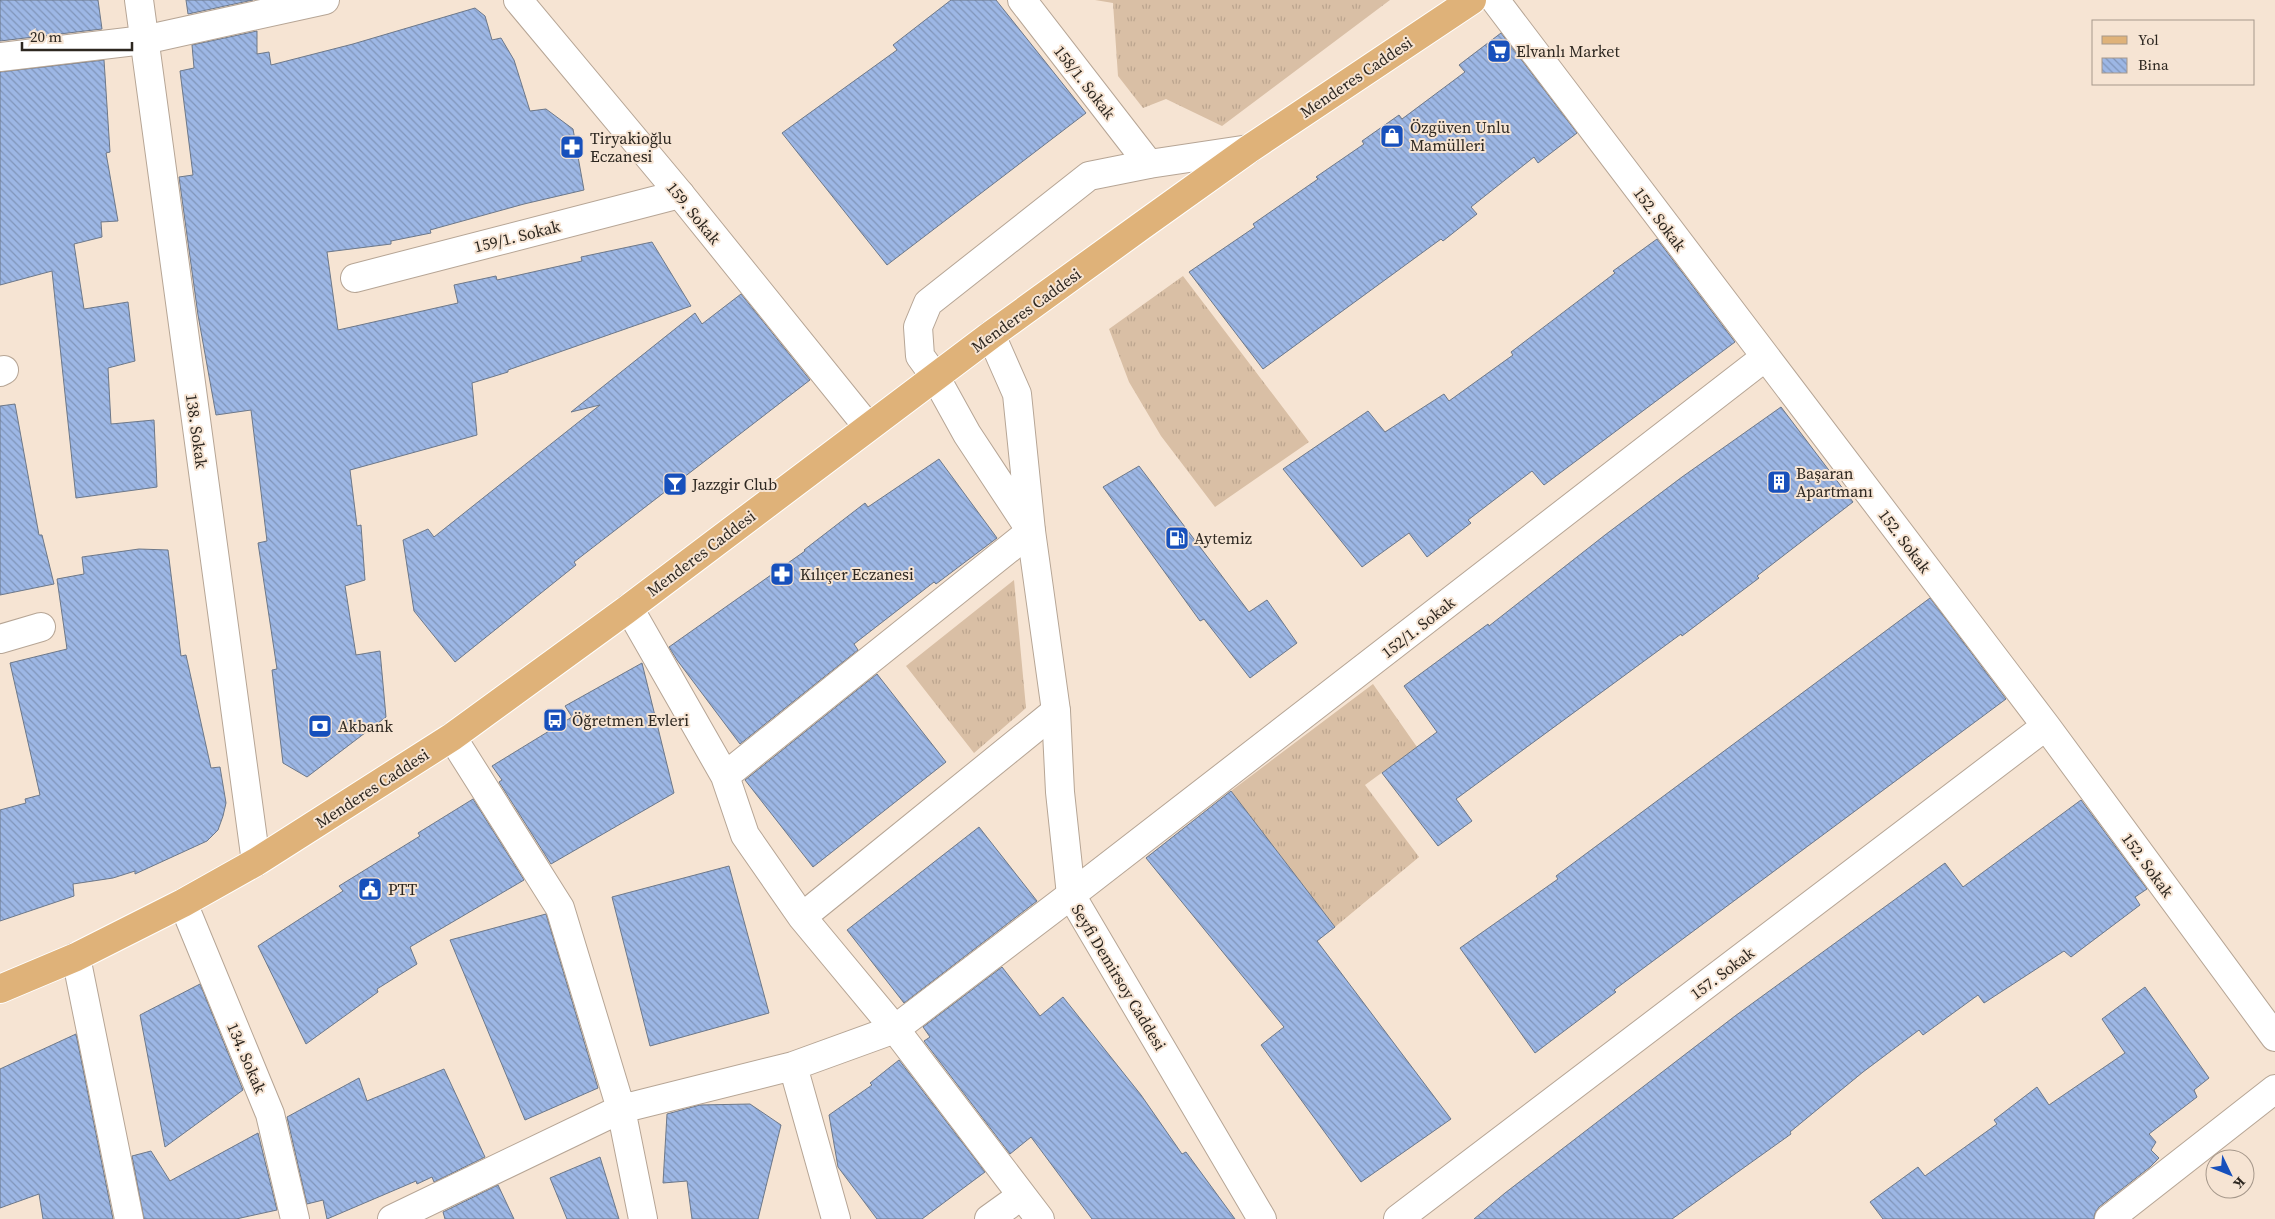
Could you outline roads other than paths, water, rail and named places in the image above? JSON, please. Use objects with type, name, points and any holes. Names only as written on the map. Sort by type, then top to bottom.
[{"type":"main road","name":"Menderes Caddesi","points":[[0,989],[76,958],[183,903],[256,862],[452,737],[628,608],[991,335],[1249,149],[1472,0]]},
{"type":"street","name":"138. Sokak","points":[[139,0],[256,862]]},
{"type":"street","points":[[0,57],[144,40],[325,0]]},
{"type":"street","name":"159. Sokak","points":[[518,0],[680,194],[868,427]]},
{"type":"street","name":"158/1. Sokak","points":[[1022,0],[1148,164]]},
{"type":"street","name":"152. Sokak","points":[[1495,0],[1764,358],[2046,726],[2275,1037]]},
{"type":"street","name":"Seyfi Demirsoy Caddesi","points":[[1031,531],[967,434],[936,378],[920,356],[918,327],[928,303],[1089,176],[1148,164],[1249,149]]},
{"type":"street","name":"159/1. Sokak","points":[[354,278],[680,194]]},
{"type":"street","name":"Seyfi Demirsoy Caddesi","points":[[991,335],[1017,394],[1031,531],[1056,711],[1060,792],[1071,895],[1262,1219]]},
{"type":"street","name":"152/1. Sokak","points":[[392,1219],[621,1109],[793,1066],[894,1029],[1071,895],[1764,358]]},
{"type":"street","points":[[725,776],[1031,531]]},
{"type":"street","points":[[628,608],[725,776],[745,835],[802,917],[894,1029],[1040,1219]]},
{"type":"street","points":[[0,639],[41,627]]},
{"type":"street","points":[[802,917],[1056,711]]},
{"type":"street","name":"157. Sokak","points":[[1398,1219],[2046,726]]},
{"type":"street","points":[[452,737],[560,908],[621,1109],[643,1219]]},
{"type":"street","name":"134. Sokak","points":[[183,903],[270,1114],[295,1219]]},
{"type":"street","points":[[76,958],[129,1219]]},
{"type":"street","points":[[793,1066],[836,1219]]},
{"type":"street","points":[[2110,1219],[2275,1089]]},
{"type":"street","points":[[989,1219],[1021,1196]]},
{"type":"place","name":"Elvanlı Market","points":[[1499,51]]},
{"type":"place","name":"Özgüven Unlu Mamülleri","points":[[1392,136]]},
{"type":"place","name":"Tiryakioğlu Eczanesi","points":[[572,147]]},
{"type":"place","name":"Başaran Apartmanı","points":[[1779,482]]},
{"type":"place","name":"Jazzgir Club","points":[[675,484]]},
{"type":"place","name":"Aytemiz","points":[[1177,538]]},
{"type":"place","name":"Kılıçer Eczanesi","points":[[782,574]]},
{"type":"place","name":"Öğretmen Evleri","points":[[555,720]]},
{"type":"place","name":"Akbank","points":[[320,726]]},
{"type":"place","name":"PTT","points":[[370,889]]}]
